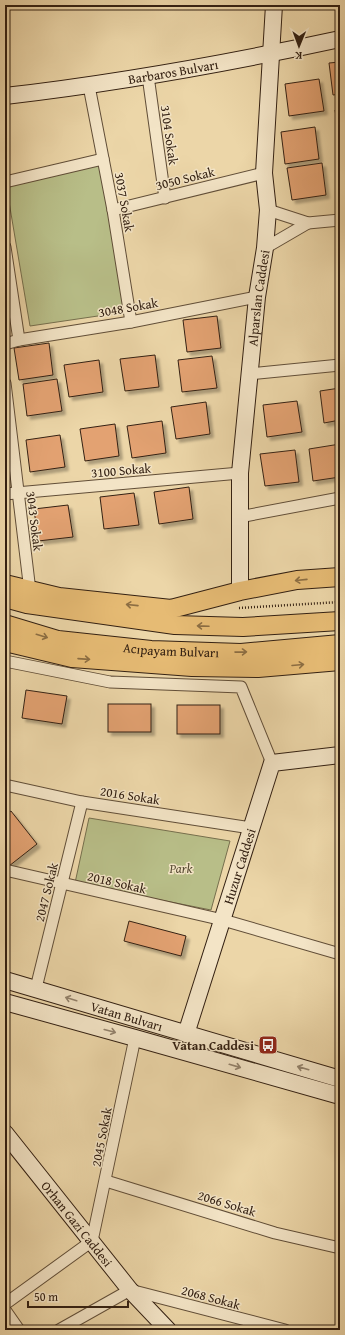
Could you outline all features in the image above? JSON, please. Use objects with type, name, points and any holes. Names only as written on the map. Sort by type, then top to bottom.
[{"type":"main road","points":[[5,584],[30,591],[58,596],[171,609],[240,591],[297,580],[340,577]]},
{"type":"main road","name":"Acıpayam Bulvarı","points":[[5,598],[27,604],[175,625],[243,628],[340,621]]},
{"type":"main road","name":"Acıpayam Bulvarı","points":[[5,624],[58,640],[151,650],[242,652],[340,644]]},
{"type":"main road","points":[[5,642],[72,658],[192,667],[258,668],[340,661]]},
{"type":"street","name":"Alparslan Caddesi","points":[[240,591],[240,473],[256,297],[265,248],[268,210],[264,173],[274,5]]},
{"type":"street","name":"Barbaros Bulvarı","points":[[5,96],[89,86],[148,76],[271,54],[340,39]]},
{"type":"street","name":"3104 Sokak","points":[[148,76],[165,198]]},
{"type":"street","name":"3037 Sokak","points":[[89,86],[113,210],[131,322]]},
{"type":"street","points":[[5,182],[103,159]]},
{"type":"street","name":"3050 Sokak","points":[[113,210],[264,173]]},
{"type":"street","points":[[268,210],[308,223],[340,220]]},
{"type":"street","points":[[265,248],[308,223]]},
{"type":"street","points":[[5,247],[19,340]]},
{"type":"street","name":"3048 Sokak","points":[[5,344],[19,340],[131,322],[256,297]]},
{"type":"street","points":[[249,374],[340,365]]},
{"type":"street","name":"3043 Sokak","points":[[5,383],[30,591]]},
{"type":"street","name":"3100 Sokak","points":[[5,494],[240,473]]},
{"type":"street","points":[[240,516],[340,498]]},
{"type":"street","points":[[5,661],[110,682],[241,687],[272,763],[340,755]]},
{"type":"street","name":"Huzur Caddesi","points":[[186,1034],[272,763]]},
{"type":"street","name":"2016 Sokak","points":[[5,785],[82,802],[251,828]]},
{"type":"street","name":"2047 Sokak","points":[[36,988],[82,802]]},
{"type":"street","name":"2018 Sokak","points":[[5,870],[222,920],[340,954]]},
{"type":"street","name":"Vatan Bulvarı","points":[[5,980],[340,1079]]},
{"type":"street","name":"Vatan Bulvarı","points":[[5,1002],[340,1096]]},
{"type":"street","name":"2045 Sokak","points":[[92,1241],[106,1181],[135,1038]]},
{"type":"street","name":"Orhan Gazi Caddesi","points":[[5,1133],[130,1290],[168,1330]]},
{"type":"street","name":"2066 Sokak","points":[[106,1181],[275,1233],[340,1248]]},
{"type":"street","points":[[5,1304],[92,1241]]},
{"type":"street","points":[[60,1330],[130,1290]]},
{"type":"street","name":"2068 Sokak","points":[[130,1290],[286,1330]]},
{"type":"street","points":[[5,1310],[18,1330]]},
{"type":"green space","points":[[100,165],[125,312],[30,326],[7,190],[11,185]]},
{"type":"green space","name":"Park","points":[[89,818],[230,841],[211,910],[75,883]]},
{"type":"building","points":[[340,62],[340,94],[333,95],[329,63]]},
{"type":"building","points":[[319,79],[324,111],[289,116],[285,84]]},
{"type":"building","points":[[340,109],[340,142],[335,110]]},
{"type":"building","points":[[315,127],[319,159],[285,164],[281,132]]},
{"type":"building","points":[[322,163],[326,195],[292,200],[287,168]]},
{"type":"building","points":[[217,316],[221,348],[187,352],[183,320]]},
{"type":"building","points":[[49,343],[53,375],[19,380],[14,348]]},
{"type":"building","points":[[155,355],[159,387],[125,391],[120,359]]},
{"type":"building","points":[[212,356],[217,388],[182,392],[178,360]]},
{"type":"building","points":[[99,360],[103,392],[69,397],[64,365]]},
{"type":"building","points":[[57,379],[62,411],[27,416],[23,384]]},
{"type":"building","points":[[340,388],[340,420],[324,423],[320,391]]},
{"type":"building","points":[[297,401],[302,432],[267,437],[263,405]]},
{"type":"building","points":[[206,402],[210,434],[176,439],[171,407]]},
{"type":"building","points":[[162,421],[166,453],[132,458],[127,426]]},
{"type":"building","points":[[115,424],[119,456],[85,461],[80,429]]},
{"type":"building","points":[[60,435],[65,467],[30,472],[26,440]]},
{"type":"building","points":[[340,444],[340,477],[313,481],[309,449]]},
{"type":"building","points":[[295,450],[299,482],[265,486],[260,454]]},
{"type":"building","points":[[189,487],[193,519],[159,524],[154,492]]},
{"type":"building","points":[[134,493],[139,525],[104,529],[100,497]]},
{"type":"building","points":[[68,505],[73,537],[38,541],[34,509]]},
{"type":"building","points":[[26,690],[67,696],[62,724],[22,718]]},
{"type":"building","points":[[108,704],[151,704],[151,732],[108,732]]},
{"type":"building","points":[[177,705],[220,705],[220,734],[177,734]]},
{"type":"building","points":[[11,811],[37,844],[9,866],[5,860],[5,815]]},
{"type":"building","points":[[129,921],[186,936],[181,956],[124,941]]},
{"type":"place","name":"Vatan Caddesi","points":[[268,1045]]}]
